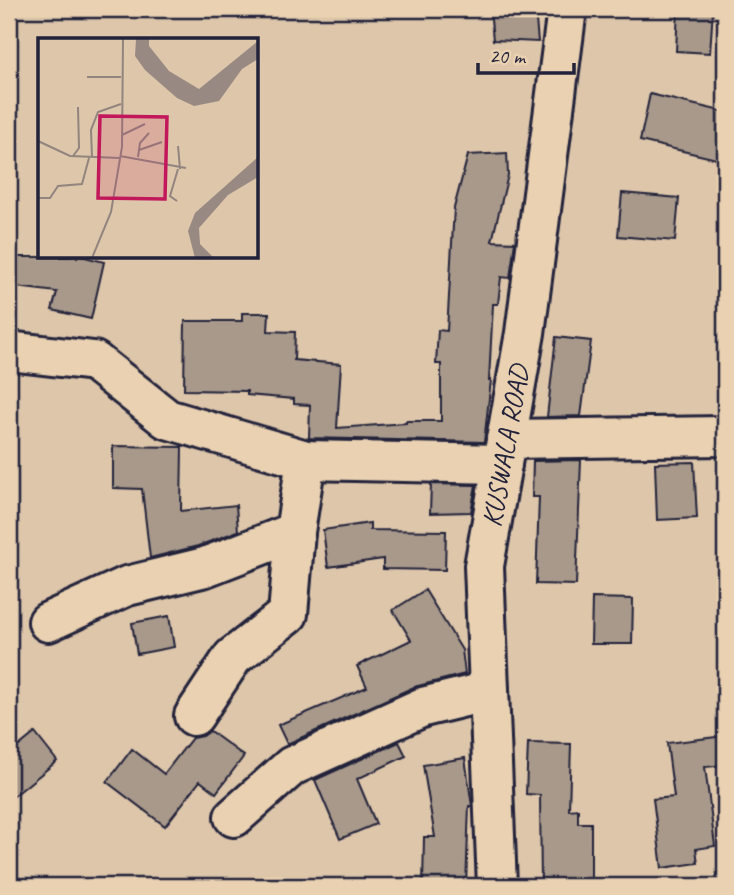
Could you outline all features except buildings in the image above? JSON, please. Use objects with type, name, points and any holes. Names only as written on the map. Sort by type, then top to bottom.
[{"type":"street","name":"KUSWALA ROAD","points":[[497,886],[484,566],[525,333],[567,9]]},
{"type":"street","points":[[9,351],[94,361],[167,419],[306,460],[504,452],[725,436]]},
{"type":"street","points":[[194,716],[233,657],[288,614],[295,532],[306,460]]},
{"type":"street","points":[[48,622],[127,586],[205,567],[295,532]]},
{"type":"street","points":[[234,817],[292,766],[423,707],[489,691]]}]
